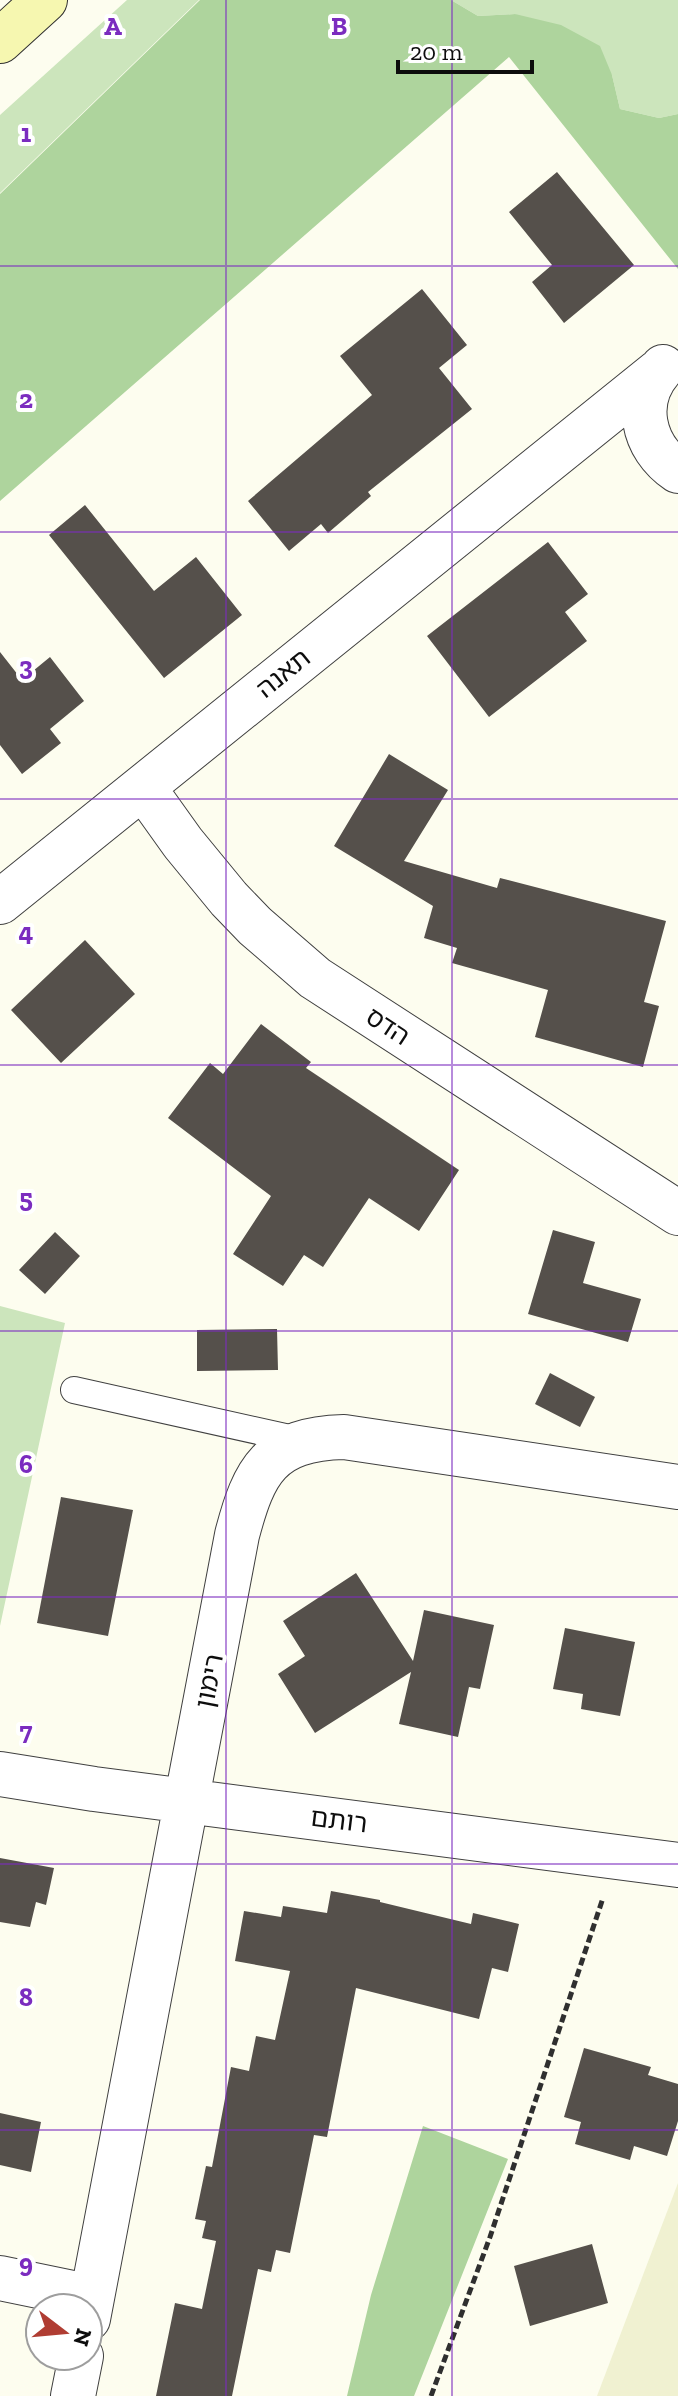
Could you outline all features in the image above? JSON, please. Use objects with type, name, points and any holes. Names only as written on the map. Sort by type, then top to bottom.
[{"type":"main road","points":[[0,41],[45,0]]},
{"type":"street","name":"תאנה","points":[[0,902],[668,364]]},
{"type":"street","points":[[668,364],[646,395],[644,408],[647,433],[669,463]]},
{"type":"street","points":[[567,445],[611,440],[645,448],[669,463]]},
{"type":"street","name":"הדס","points":[[143,787],[229,899],[315,978],[678,1213]]},
{"type":"street","name":"רימון","points":[[93,2292],[237,1535],[255,1479],[269,1461],[285,1449],[303,1441],[344,1437],[678,1487]]},
{"type":"street","name":"רותם","points":[[0,1774],[678,1865]]},
{"type":"street","points":[[0,2278],[42,2292]]},
{"type":"street","points":[[73,2396],[78,2372]]},
{"type":"lane","points":[[74,1390],[303,1441]]},
{"type":"path","points":[[431,2396],[490,2237],[616,1857]]},
{"type":"green space","points":[[127,0],[199,0],[0,193],[0,115]]},
{"type":"green space","points":[[200,0],[451,0],[478,16],[515,14],[561,25],[600,46],[612,75],[620,109],[659,118],[678,114],[678,269],[509,57],[0,501],[0,194]]},
{"type":"green space","points":[[451,0],[678,0],[678,114],[659,118],[620,109],[612,75],[515,14],[478,16]]},
{"type":"green space","points":[[0,1306],[65,1323],[0,1626]]},
{"type":"green space","points":[[423,2126],[508,2159],[414,2396],[347,2396],[371,2295]]},
{"type":"green space","points":[[678,2183],[678,2396],[597,2396]]},
{"type":"building","points":[[557,172],[634,265],[564,323],[532,282],[552,265],[509,212]]},
{"type":"building","points":[[422,289],[467,345],[439,368],[472,409],[368,492],[371,496],[328,533],[321,524],[289,551],[248,501],[372,395],[340,356]]},
{"type":"building","points":[[85,505],[154,591],[196,557],[242,615],[164,678],[49,535]]},
{"type":"building","points":[[548,542],[588,594],[565,612],[587,641],[489,717],[427,636]]},
{"type":"building","points":[[0,652],[22,680],[50,657],[84,701],[50,729],[61,743],[22,774],[0,745]]},
{"type":"building","points":[[389,754],[448,790],[404,861],[497,888],[500,878],[666,921],[644,1002],[659,1006],[643,1067],[535,1037],[548,990],[452,963],[457,948],[424,938],[433,906],[334,846]]},
{"type":"building","points":[[85,940],[135,994],[61,1063],[11,1010]]},
{"type":"building","points":[[261,1024],[311,1062],[306,1068],[459,1170],[419,1231],[369,1198],[323,1267],[304,1255],[283,1286],[233,1254],[271,1196],[168,1118],[210,1063],[223,1074]]},
{"type":"building","points":[[553,1230],[595,1242],[583,1283],[641,1299],[628,1342],[528,1314]]},
{"type":"building","points":[[55,1232],[80,1256],[45,1294],[19,1270]]},
{"type":"building","points":[[277,1329],[278,1370],[197,1371],[197,1330]]},
{"type":"building","points":[[550,1373],[595,1397],[580,1427],[535,1404]]},
{"type":"building","points":[[61,1497],[133,1510],[108,1636],[37,1623]]},
{"type":"building","points":[[356,1573],[413,1661],[424,1610],[494,1625],[480,1689],[469,1687],[458,1737],[399,1724],[411,1672],[315,1733],[278,1674],[305,1656],[283,1621]]},
{"type":"building","points":[[565,1628],[635,1642],[620,1716],[581,1709],[583,1694],[553,1689]]},
{"type":"building","points":[[0,1858],[54,1868],[46,1905],[36,1902],[30,1927],[0,1922]]},
{"type":"building","points":[[331,1891],[380,1900],[471,1924],[473,1913],[519,1924],[508,1972],[492,1968],[479,2019],[356,1988],[327,2137],[314,2135],[290,2253],[276,2250],[271,2272],[258,2269],[232,2396],[156,2396],[175,2303],[202,2309],[216,2241],[202,2238],[206,2221],[195,2219],[206,2166],[212,2167],[231,2067],[249,2071],[256,2036],[275,2040],[290,1971],[235,1961],[244,1911],[281,1917],[283,1906],[327,1913]]},
{"type":"building","points":[[584,2048],[651,2067],[648,2075],[678,2084],[678,2121],[667,2156],[634,2146],[630,2160],[575,2144],[581,2122],[564,2117]]},
{"type":"building","points":[[0,2113],[41,2122],[31,2172],[0,2165]]},
{"type":"building","points":[[592,2244],[608,2303],[530,2326],[514,2266]]}]
